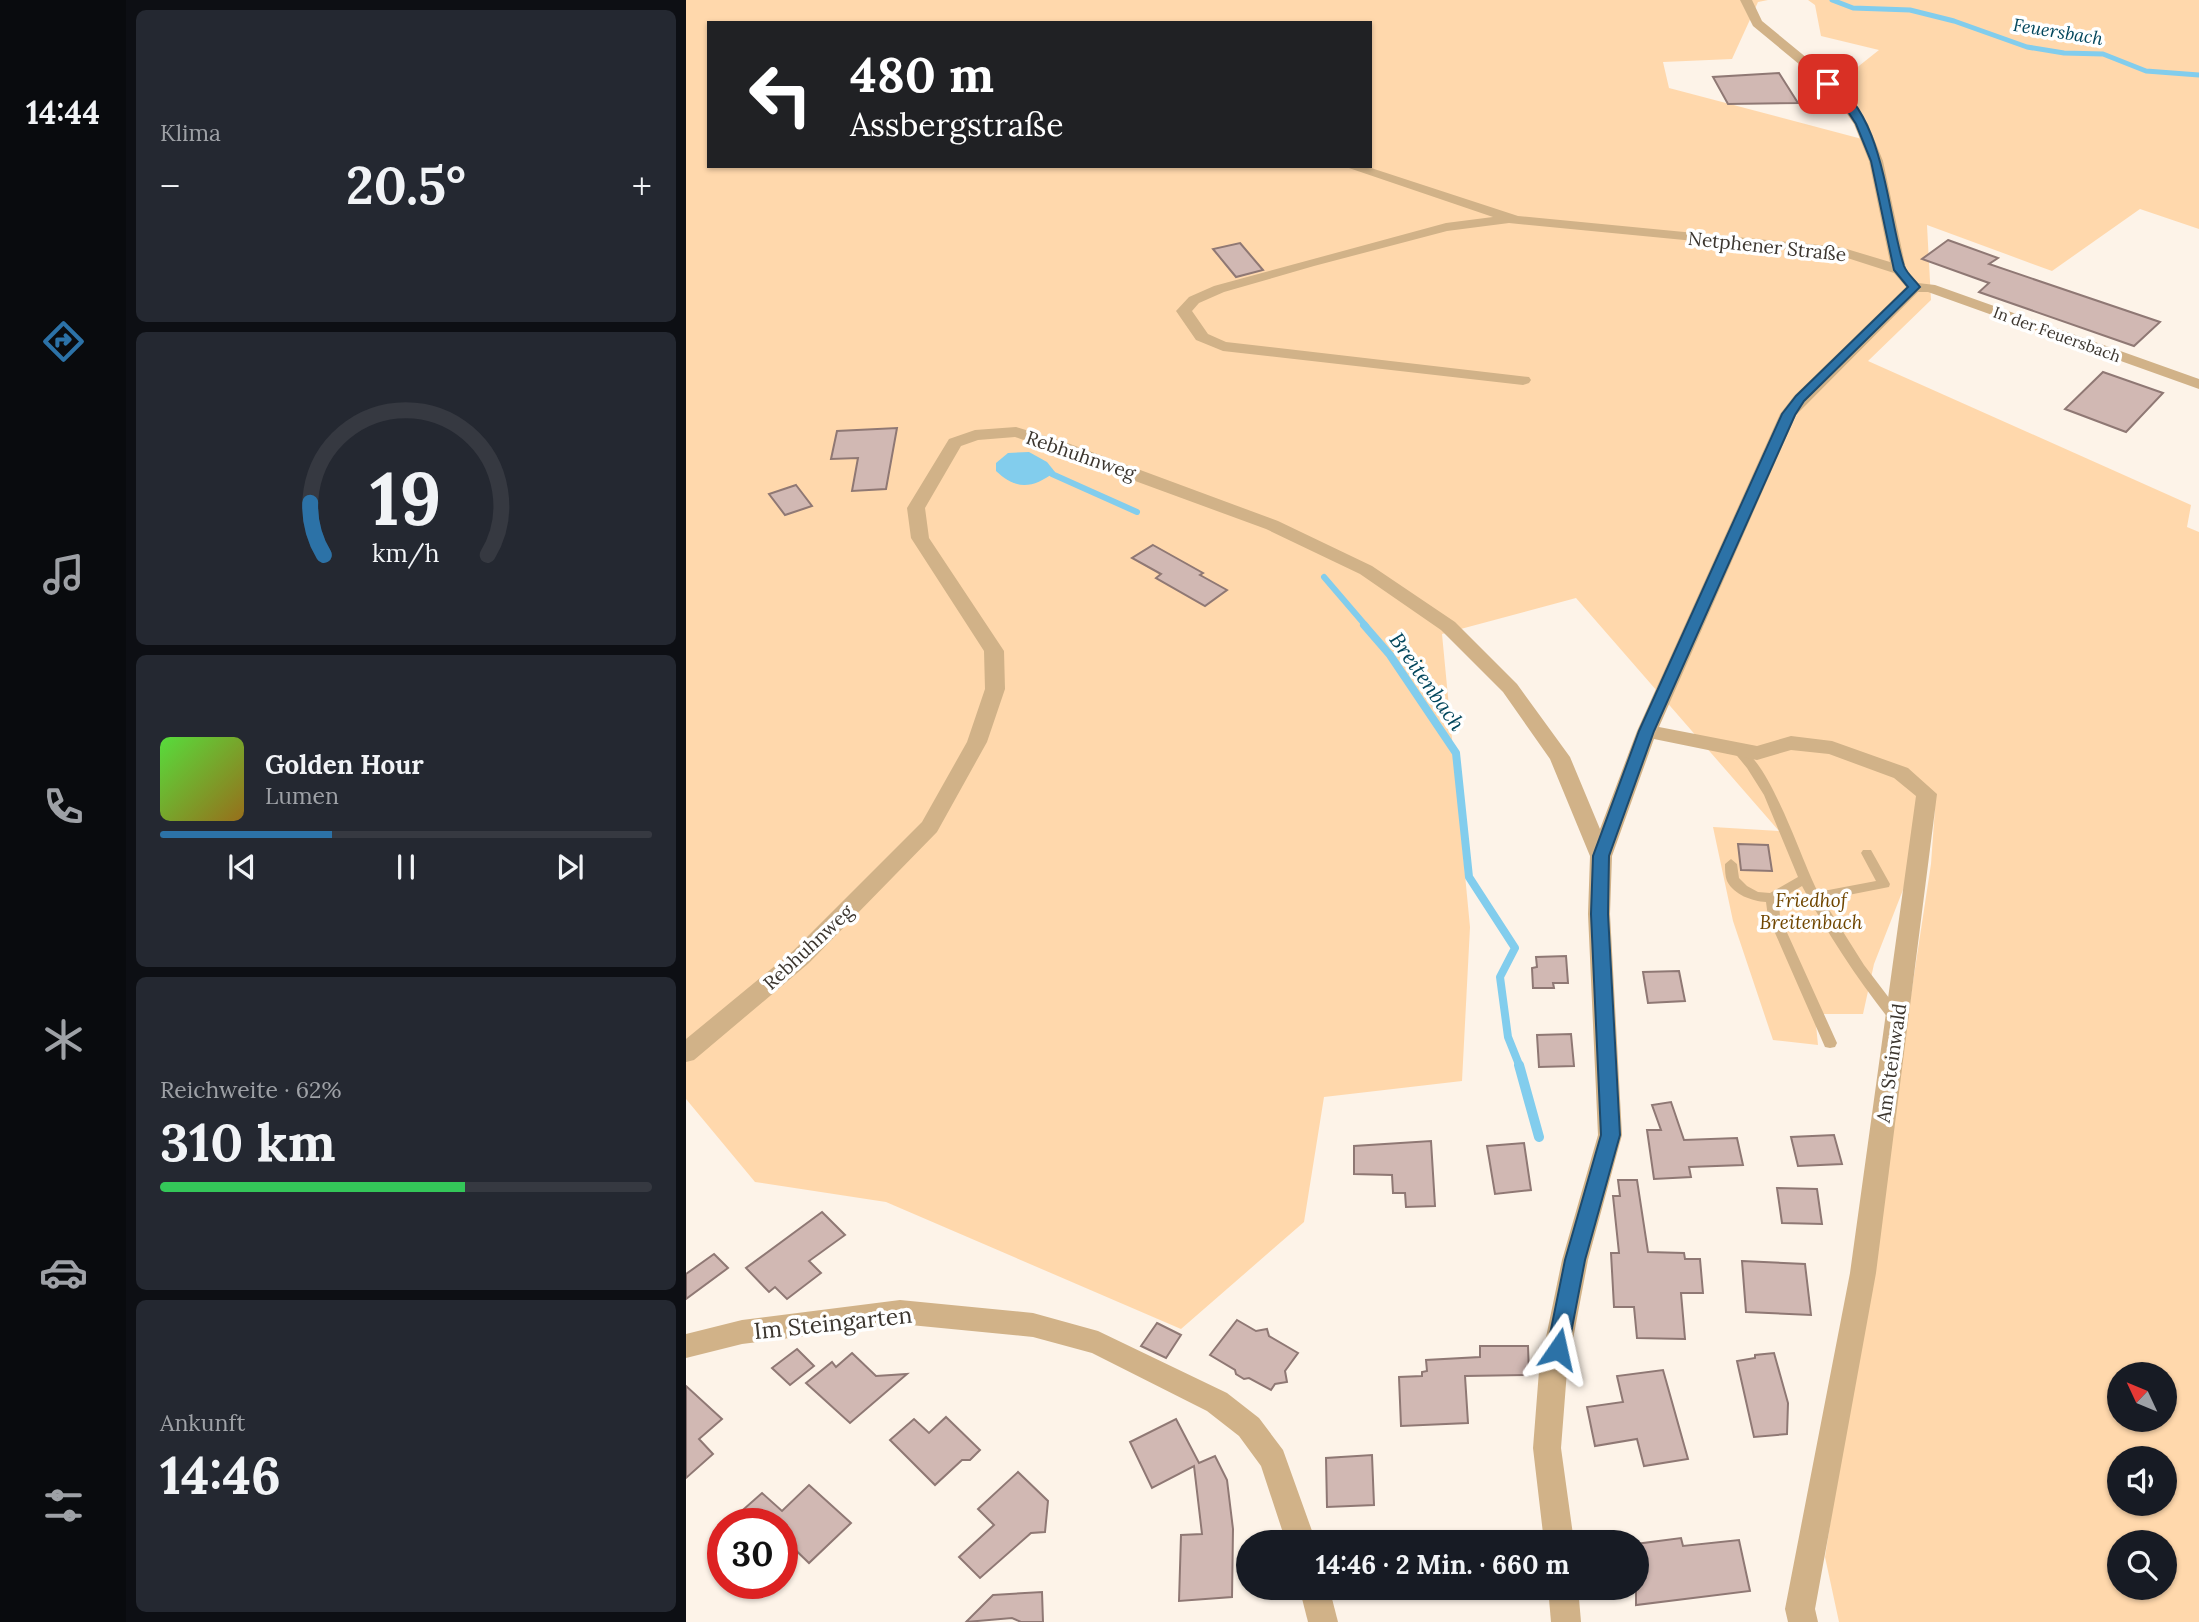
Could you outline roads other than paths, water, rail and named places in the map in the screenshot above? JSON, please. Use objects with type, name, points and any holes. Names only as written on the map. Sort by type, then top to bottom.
[{"type":"street","points":[[1557,1530],[1547,1448],[1553,1371],[1575,1260],[1610,1135],[1600,914],[1601,856],[1647,731],[1788,414],[1914,287],[1899,270],[1876,161],[1861,124],[1846,102],[1809,66],[1757,23],[1746,0]]},
{"type":"street","name":"Netphener Straße","points":[[1356,168],[1516,220]]},
{"type":"street","name":"Netphener Straße","points":[[1523,380],[1338,362],[1223,346],[1202,337],[1185,311],[1194,300],[1219,289],[1309,263],[1446,227],[1516,220],[1840,251],[1899,270]]},
{"type":"street","name":"In der Feuersbach","points":[[1914,287],[1930,288],[2199,384]]},
{"type":"street","name":"Rebhuhnweg","points":[[686,1053],[802,957],[930,827],[977,742],[995,689],[994,651],[920,538],[916,508],[955,443],[975,435],[1016,432],[1056,444],[1272,525],[1366,570],[1448,626],[1510,688],[1560,757],[1601,856]]},
{"type":"street","name":"Am Steinwald","points":[[1647,731],[1739,751],[1757,752],[1791,743],[1832,748],[1901,773],[1927,794],[1863,1273],[1800,1609],[1803,1622]]},
{"type":"street","name":"Im Steingarten","points":[[686,1346],[742,1332],[900,1312],[1033,1325],[1098,1343],[1217,1402],[1249,1427],[1273,1459],[1297,1530]]},
{"type":"street","points":[[1318,1600],[1324,1622]]},
{"type":"street","points":[[1564,1600],[1566,1622]]},
{"type":"lane","points":[[1739,751],[1753,764],[1772,796],[1805,878],[1865,981],[1897,1019]]},
{"type":"lane","points":[[1816,897],[1884,884],[1867,853]]},
{"type":"lane","points":[[1731,864],[1734,880],[1742,889],[1756,897],[1772,898],[1805,878]]},
{"type":"lane","points":[[1772,898],[1774,917],[1830,1044]]},
{"type":"water","points":[[1029,452],[1047,462],[1055,472],[1039,482],[1024,485],[1010,482],[996,471],[996,463],[1008,453]]},
{"type":"waterway","name":"Feuersbach","points":[[1832,0],[1853,8],[1910,10],[1954,21],[2027,47],[2064,53],[2103,54],[2146,71],[2199,75]]},
{"type":"waterway","name":"Breitenbach","points":[[1052,474],[1137,512]]},
{"type":"waterway","name":"Breitenbach","points":[[1324,577],[1366,626]]},
{"type":"waterway","name":"Breitenbach","points":[[1364,625],[1390,655],[1456,753],[1469,877],[1515,948],[1500,977],[1508,1037],[1520,1067]]},
{"type":"waterway","name":"Breitenbach","points":[[1519,1065],[1539,1137]]},
{"type":"park label","name":"Friedhof Breitenbach","points":[[1811,911]]}]
